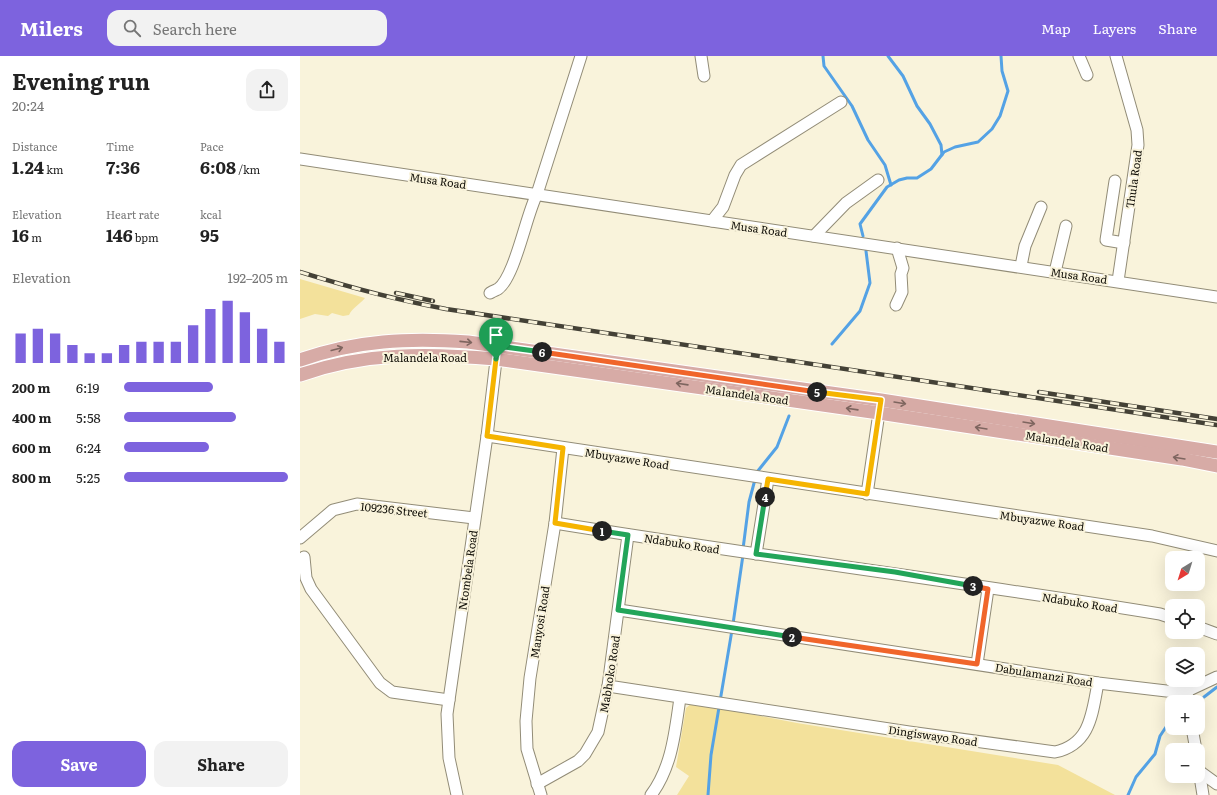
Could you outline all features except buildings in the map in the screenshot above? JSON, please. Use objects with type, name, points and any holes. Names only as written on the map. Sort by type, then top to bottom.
[{"type":"main road","name":"Malandela Road","points":[[300,360],[345,347],[381,341],[435,340],[498,346],[880,406],[1217,466]]},
{"type":"main road","name":"Malandela Road","points":[[300,375],[375,357],[437,354],[496,359],[880,406],[1217,452]]},
{"type":"street","points":[[490,293],[499,288],[509,272],[516,255],[581,56]]},
{"type":"street","points":[[701,56],[704,76]]},
{"type":"street","points":[[1079,56],[1087,75]]},
{"type":"street","name":"Thula Road","points":[[1116,56],[1137,130],[1138,145],[1118,281]]},
{"type":"street","points":[[712,221],[723,207],[735,175],[741,165],[841,102]]},
{"type":"street","name":"Musa Road","points":[[300,159],[1021,266],[1217,297]]},
{"type":"street","points":[[814,236],[846,203],[878,180]]},
{"type":"street","points":[[1115,181],[1106,240],[1124,243]]},
{"type":"street","points":[[1021,266],[1025,246],[1041,207]]},
{"type":"street","points":[[1055,272],[1066,226]]},
{"type":"street","points":[[896,305],[902,292],[901,274],[903,268],[897,248]]},
{"type":"street","name":"Ntombela Road","points":[[457,795],[449,758],[447,714],[487,436],[498,346]]},
{"type":"street","points":[[867,494],[880,406]]},
{"type":"street","name":"Mbuyazwe Road","points":[[487,436],[1152,536],[1217,552]]},
{"type":"street","name":"Manyosi Road","points":[[541,795],[527,750],[526,721],[530,678],[555,523],[563,448]]},
{"type":"street","points":[[747,553],[759,478]]},
{"type":"street","name":"109236 Street","points":[[300,538],[333,510],[357,504],[474,518]]},
{"type":"street","name":"Ndabuko Road","points":[[555,523],[747,553],[895,572],[988,589],[1082,601],[1165,616]]},
{"type":"street","name":"Mabhoko Road","points":[[537,784],[566,769],[585,754],[598,732],[608,686],[628,535]]},
{"type":"street","points":[[304,557],[306,578],[311,589],[380,683],[392,692],[449,700]]},
{"type":"street","points":[[977,664],[988,589]]},
{"type":"street","name":"Dabulamanzi Road","points":[[618,610],[1183,695]]},
{"type":"street","points":[[1205,630],[1217,634]]},
{"type":"street","name":"Dabulamanzi Road","points":[[1190,695],[1217,677]]},
{"type":"street","name":"Dingiswayo Road","points":[[608,686],[680,698],[1055,752],[1073,745],[1087,729],[1091,719],[1098,683]]},
{"type":"street","points":[[651,795],[663,776],[668,761],[673,742],[680,698]]},
{"type":"street","points":[[1205,773],[1217,784]]},
{"type":"street","points":[[1201,783],[1203,795]]},
{"type":"shaded area","points":[[300,279],[365,298],[352,310],[349,315],[343,316],[332,313],[328,316],[315,314],[300,319]]},
{"type":"shaded area","points":[[692,703],[797,723],[1058,765],[1115,795],[677,795],[689,776],[676,767],[686,708]]},
{"type":"waterway","points":[[823,56],[824,66],[852,106],[868,140],[885,165],[891,185]]},
{"type":"waterway","points":[[888,56],[903,76],[917,106],[930,124],[941,145],[942,155]]},
{"type":"waterway","points":[[863,236],[860,224],[887,187],[899,180],[917,178],[931,169],[944,152],[955,147],[978,142],[992,129],[1000,116],[1008,91],[1002,71],[1001,56]]},
{"type":"waterway","points":[[832,344],[860,311],[870,283],[866,251]]},
{"type":"waterway","points":[[743,549],[749,502],[757,472],[777,447],[789,416]]},
{"type":"waterway","points":[[733,624],[743,555]]},
{"type":"waterway","points":[[708,795],[711,755],[732,630]]},
{"type":"waterway","points":[[1205,696],[1217,687]]},
{"type":"waterway","points":[[1128,795],[1136,777],[1155,754],[1160,736],[1165,728]]},
{"type":"railway","points":[[300,272],[372,293],[446,309],[1217,425]]},
{"type":"railway","points":[[396,293],[433,301]]},
{"type":"railway","points":[[1039,392],[1217,419]]},
{"type":"route","points":[[498,346],[844,396],[881,400],[867,494],[768,479],[756,554],[895,572],[988,589],[977,664],[618,610],[628,535],[555,523],[563,448],[487,436],[496,359],[498,346]]}]
